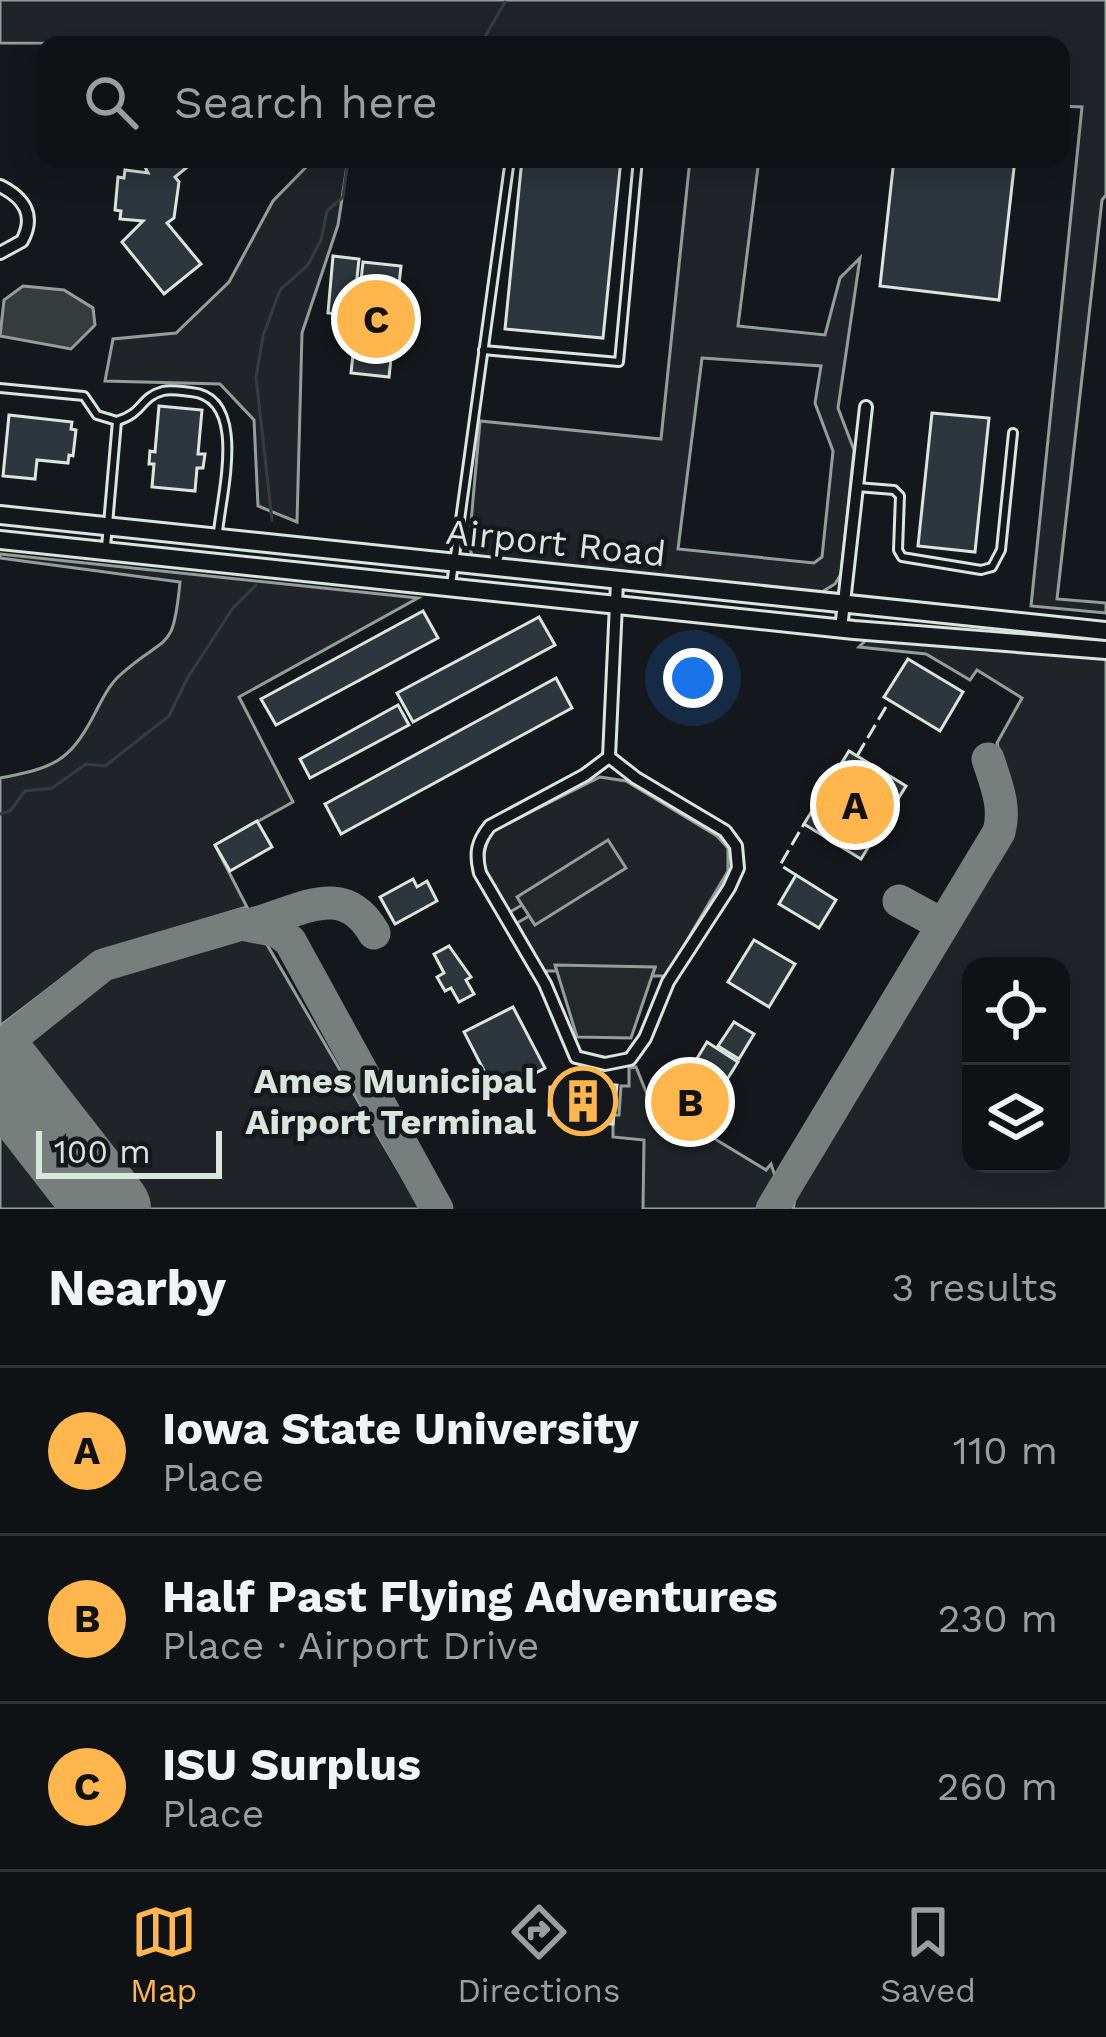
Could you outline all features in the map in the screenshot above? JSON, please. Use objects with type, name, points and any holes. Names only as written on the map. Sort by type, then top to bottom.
[{"type":"main road","name":"Airport Road","points":[[0,515],[1106,632]]},
{"type":"main road","name":"Airport Road","points":[[0,540],[842,629],[1106,650]]},
{"type":"street","points":[[0,186],[27,207],[29,219],[22,241],[0,254]]},
{"type":"street","points":[[842,629],[866,407]]},
{"type":"street","points":[[609,758],[617,582]]},
{"type":"street","points":[[609,758],[725,831],[736,846],[737,868],[668,982],[645,1038],[630,1059],[605,1064],[576,1057],[544,984],[480,873],[476,856],[490,826],[609,758]]},
{"type":"lane","points":[[451,588],[509,168]]},
{"type":"lane","points":[[483,350],[619,362],[637,168]]},
{"type":"lane","points":[[0,388],[83,396],[97,415],[117,421],[135,416],[148,397],[166,390],[204,393],[222,407],[228,428],[218,540]]},
{"type":"lane","points":[[106,552],[117,421]]},
{"type":"lane","points":[[857,487],[894,490],[900,496],[898,550],[902,556],[981,570],[992,567],[1001,550],[1013,433]]},
{"type":"shaded area","points":[[0,0],[1106,0],[1106,195],[1057,599],[1106,603],[1106,613],[1031,606],[1082,107],[1070,106],[1070,36],[36,36],[36,43],[0,43]]},
{"type":"shaded area","points":[[305,168],[347,168],[338,225],[302,333],[297,522],[258,506],[254,420],[220,384],[105,381],[113,339],[176,333],[229,282],[273,201]]},
{"type":"shaded area","points":[[689,168],[758,168],[738,326],[825,335],[840,278],[860,258],[838,408],[854,450],[841,574],[820,593],[472,556],[469,545],[480,421],[661,439]],"holes":[[[702,358],[821,366],[815,403],[833,451],[822,557],[814,563],[678,549]]]},
{"type":"shaded area","points":[[23,286],[64,290],[93,308],[95,325],[71,349],[0,336],[4,300]]},
{"type":"shaded area","points":[[0,554],[418,598],[239,697],[293,802],[215,845],[247,907],[94,954],[0,1026],[0,778],[46,766],[76,744],[115,680],[170,633],[180,582],[0,558]]},
{"type":"shaded area","points":[[868,638],[1106,657],[1106,1209],[793,1209],[798,1185],[1006,836],[1013,805],[997,743],[1022,698],[977,670],[970,680],[926,654],[859,647]]},
{"type":"shaded area","points":[[600,777],[626,781],[717,836],[728,848],[728,871],[666,976],[652,976],[655,968],[556,966],[557,971],[543,971],[517,923],[529,916],[535,925],[518,898],[522,905],[510,912],[486,873],[484,854],[493,831]]},
{"type":"shaded area","points":[[608,840],[626,868],[535,925],[517,897]]},
{"type":"shaded area","points":[[242,934],[262,936],[421,1209],[134,1209],[16,1056],[28,1036],[106,974]]},
{"type":"shaded area","points":[[555,965],[655,967],[631,1038],[577,1037]]},
{"type":"shaded area","points":[[636,1067],[649,1099],[766,1170],[771,1164],[776,1179],[759,1209],[643,1209],[644,1140],[613,1137],[621,1086],[629,1086],[629,1068]]},
{"type":"shaded area","points":[[0,1104],[82,1209],[0,1209]]},
{"type":"building","points":[[146,168],[186,168],[175,177],[179,182],[174,218],[167,223],[201,264],[164,294],[122,242],[143,221],[120,219],[121,211],[115,210],[118,177],[124,178],[125,170],[148,173]]},
{"type":"building","points":[[521,168],[620,168],[603,338],[505,329]]},
{"type":"building","points":[[893,168],[1014,168],[999,300],[880,286]]},
{"type":"building","points":[[333,256],[359,259],[353,316],[328,313]]},
{"type":"building","points":[[363,262],[401,266],[389,377],[351,373]]},
{"type":"building","points":[[159,406],[202,410],[198,454],[205,454],[203,468],[197,468],[195,491],[152,487],[150,451],[155,452]]},
{"type":"building","points":[[932,413],[989,418],[975,552],[918,546]]},
{"type":"building","points":[[9,415],[72,422],[71,429],[76,430],[68,463],[37,460],[35,479],[3,476]]},
{"type":"building","points":[[423,611],[438,638],[276,725],[261,699]]},
{"type":"building","points":[[539,617],[555,645],[413,722],[397,693]]},
{"type":"building","points":[[908,659],[963,692],[940,731],[884,697]]},
{"type":"building","points":[[556,678],[572,708],[341,834],[325,804]]},
{"type":"building","points":[[398,705],[409,725],[310,778],[300,759]]},
{"type":"building","points":[[849,751],[906,786],[861,859],[804,824]]},
{"type":"building","points":[[257,821],[272,847],[230,871],[215,845]]},
{"type":"building","points":[[796,875],[836,900],[819,928],[779,904]]},
{"type":"building","points":[[413,879],[417,887],[427,881],[437,901],[395,924],[380,897]]},
{"type":"building","points":[[754,940],[795,964],[769,1007],[728,982]]},
{"type":"building","points":[[449,946],[471,977],[466,980],[474,994],[459,1002],[437,977],[444,973],[434,954]]},
{"type":"building","points":[[513,1007],[545,1068],[496,1094],[464,1032]]},
{"type":"building","points":[[734,1022],[754,1034],[739,1059],[718,1046]]},
{"type":"building","points":[[707,1042],[738,1062],[721,1089],[690,1070]]},
{"type":"building","points":[[683,1080],[713,1099],[695,1128],[664,1110]]},
{"type":"building","name":"Ames Municipal Airport Terminal","points":[[569,1081],[617,1085],[613,1124],[566,1123],[566,1116],[549,1115],[550,1087],[569,1088]]},
{"type":"waterway","points":[[485,36],[505,2]]},
{"type":"waterway","points":[[272,520],[256,377],[263,336],[280,290],[308,265],[321,240],[327,211],[343,197],[347,168]]},
{"type":"waterway","points":[[0,814],[10,811],[25,791],[52,788],[86,764],[105,766],[169,716],[233,608],[256,585]]},
{"type":"taxiway","points":[[772,1209],[999,832],[1001,804],[988,759]]},
{"type":"taxiway","points":[[899,901],[943,925]]},
{"type":"taxiway","points":[[252,924],[334,903],[362,916],[374,933]]},
{"type":"taxiway","points":[[0,1075],[6,1077],[14,1036],[103,965],[242,924],[277,931],[290,941],[437,1209]]},
{"type":"runway","points":[[0,1069],[109,1209]]},
{"type":"fence","points":[[857,756],[890,700]]},
{"type":"fence","points":[[796,875],[780,865],[804,824]]},
{"type":"place","name":"ISU Surplus","points":[[376,319]]},
{"type":"place","name":"Iowa State University","points":[[855,805]]},
{"type":"place","name":"Ames Municipal Airport Terminal","points":[[583,1101]]},
{"type":"place","name":"Half Past Flying Adventures","points":[[690,1102]]}]
